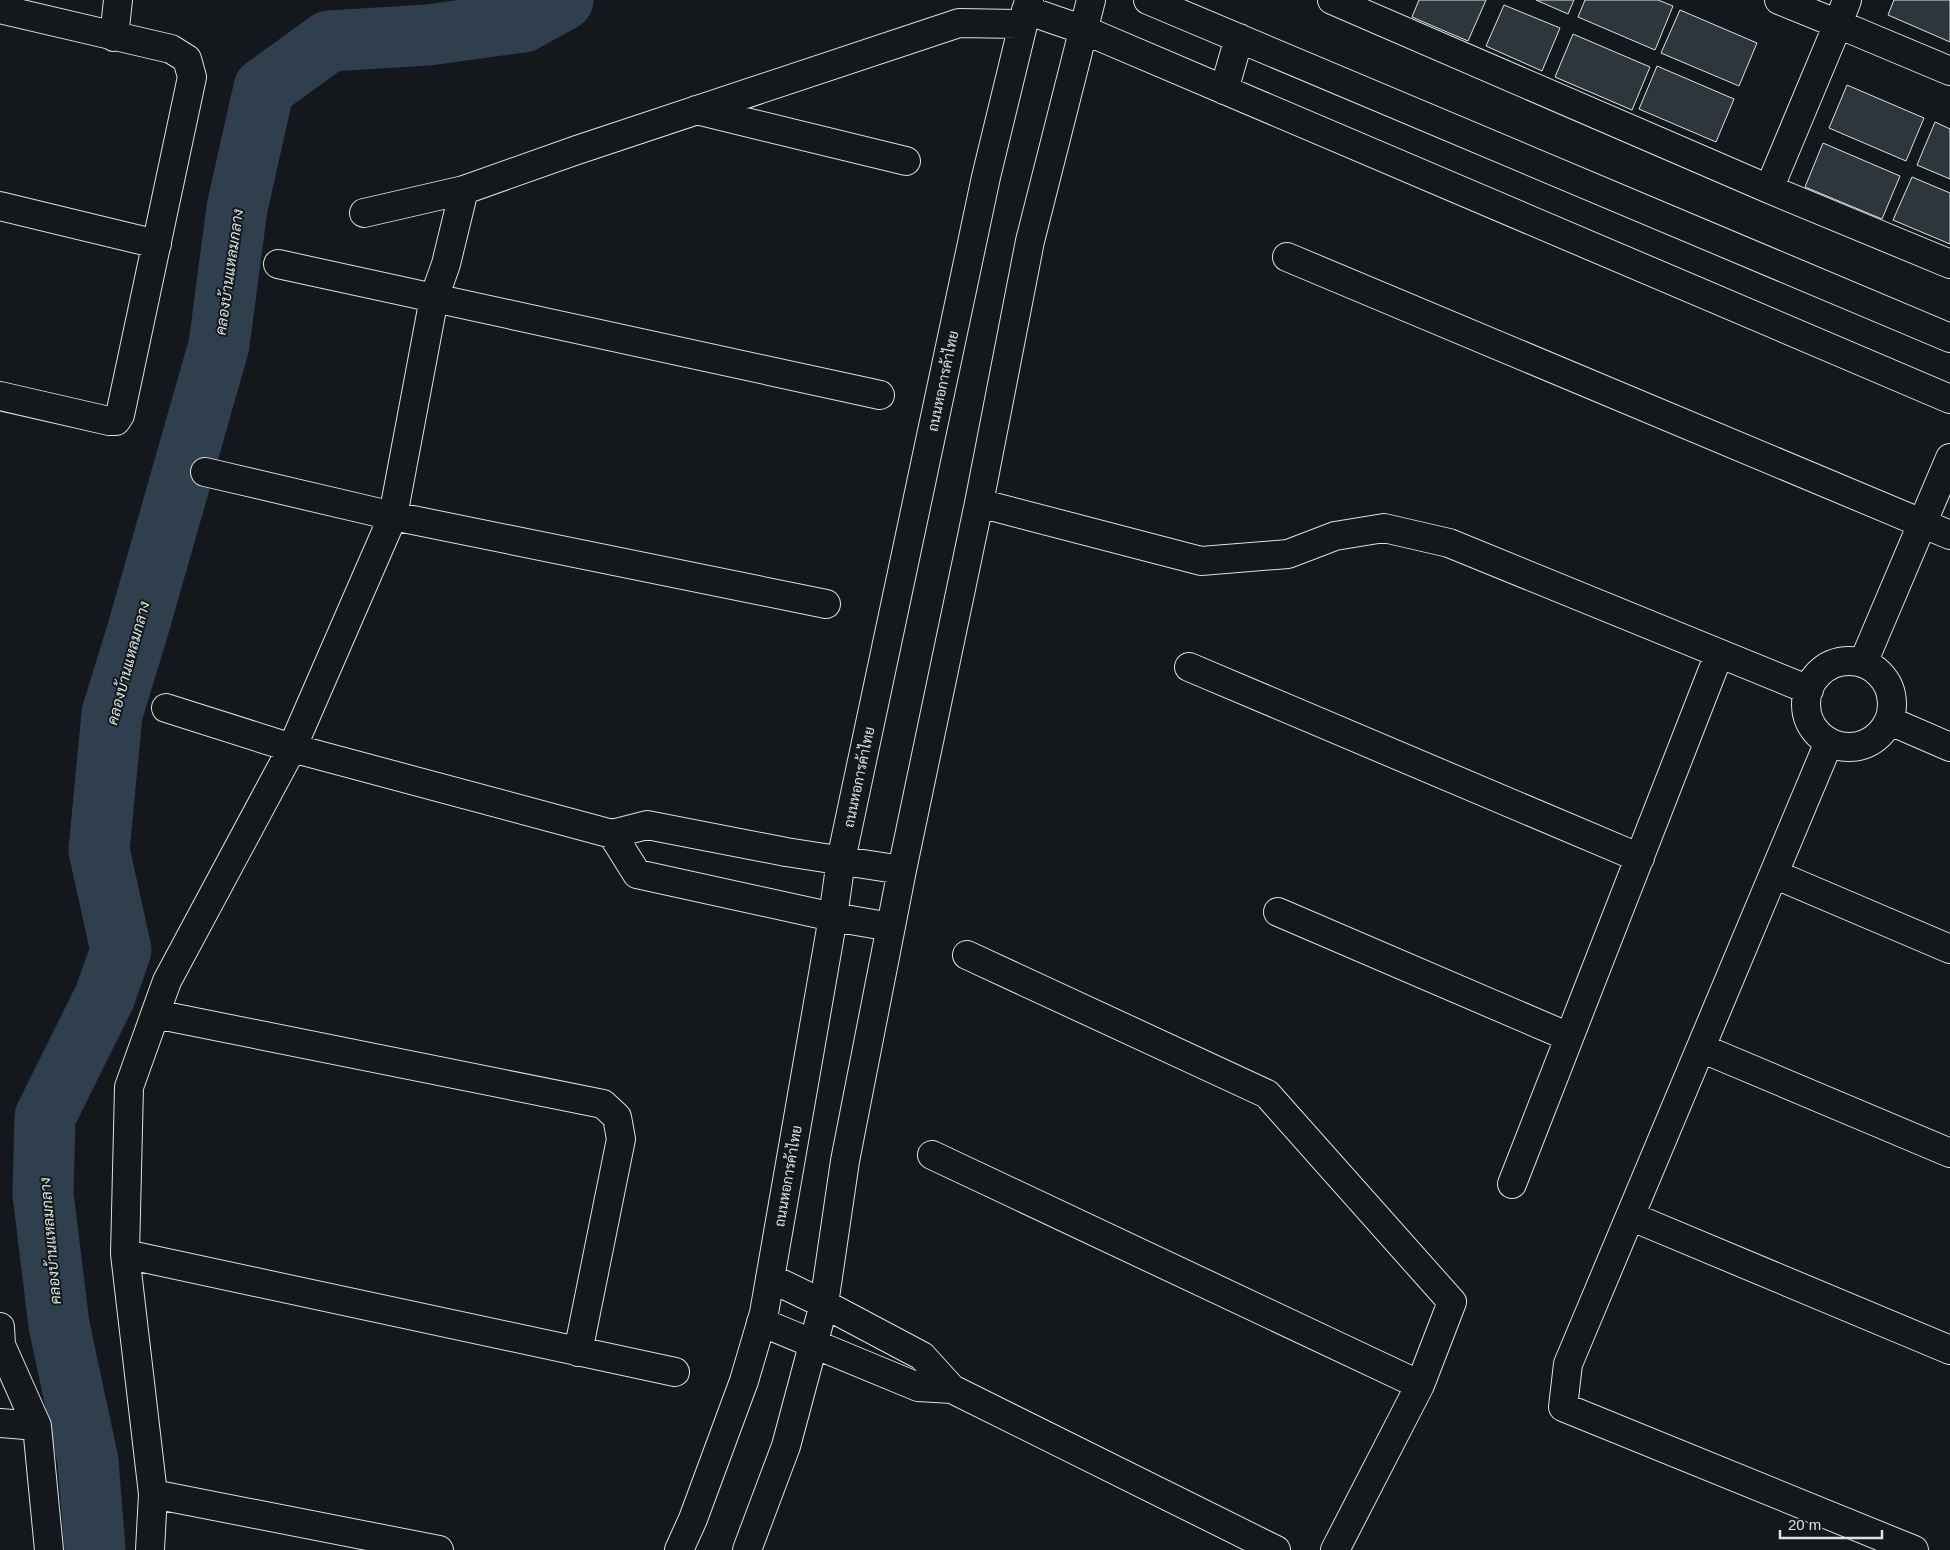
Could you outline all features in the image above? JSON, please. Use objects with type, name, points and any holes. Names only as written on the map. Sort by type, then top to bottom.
[{"type":"street","points":[[114,37],[118,0]]},
{"type":"street","points":[[747,1550],[786,1446],[824,1304],[845,1161],[902,870],[979,503],[1030,241],[1091,0]]},
{"type":"street","points":[[1148,0],[1950,338]]},
{"type":"street","points":[[1332,0],[1769,189],[1950,264]]},
{"type":"street","points":[[1778,0],[1843,12],[1950,72]]},
{"type":"street","points":[[0,10],[171,49],[187,59],[192,78],[120,415],[116,421],[0,396]]},
{"type":"street","points":[[364,213],[464,190],[696,110],[959,23],[1026,11],[1084,30],[1950,398]]},
{"type":"street","name":"ถนนหอการค้าไทย","points":[[678,1550],[693,1520],[744,1381],[761,1322],[833,918],[841,860],[986,177],[1026,11]]},
{"type":"street","points":[[1769,189],[1843,12]]},
{"type":"street","points":[[1224,90],[1239,38]]},
{"type":"street","points":[[696,110],[906,162]]},
{"type":"street","points":[[150,1550],[153,1494],[124,1254],[129,1087],[167,981],[292,748],[393,516],[434,298],[446,264],[464,190]]},
{"type":"street","points":[[0,206],[157,244]]},
{"type":"street","points":[[1287,257],[1950,535]]},
{"type":"street","points":[[278,264],[880,395]]},
{"type":"street","points":[[1863,663],[1950,458]]},
{"type":"street","points":[[205,472],[393,516],[826,604]]},
{"type":"street","points":[[979,503],[1201,561],[1288,554],[1335,536],[1384,528],[1449,544],[1809,690]]},
{"type":"street","points":[[1512,1184],[1720,654]]},
{"type":"street","points":[[1849,661],[1863,663],[1876,670],[1886,680],[1891,693],[1893,707],[1890,721],[1876,738],[1857,747],[1843,747],[1829,742],[1818,734],[1810,722],[1806,708],[1809,690],[1813,681],[1822,670],[1835,663],[1849,661]]},
{"type":"street","points":[[1189,667],[1640,858]]},
{"type":"street","points":[[166,708],[292,748],[612,834],[647,825],[786,852],[902,870]]},
{"type":"street","points":[[1890,721],[1950,747]]},
{"type":"street","points":[[1829,742],[1568,1364],[1563,1407],[1914,1550]]},
{"type":"street","points":[[612,834],[637,874],[833,918],[891,928]]},
{"type":"street","points":[[1774,874],[1950,949]]},
{"type":"street","points":[[1278,912],[1569,1037]]},
{"type":"street","points":[[967,955],[1267,1094],[1452,1302],[1420,1385],[1335,1550]]},
{"type":"street","points":[[155,1014],[603,1104],[617,1117],[621,1139],[578,1352]]},
{"type":"street","points":[[1701,1048],[1950,1152]]},
{"type":"street","points":[[932,1156],[1420,1385]]},
{"type":"street","points":[[1630,1216],[1950,1350]]},
{"type":"street","points":[[124,1254],[675,1372]]},
{"type":"street","points":[[770,1278],[824,1304],[922,1356],[952,1389],[1276,1550]]},
{"type":"street","points":[[761,1322],[918,1387],[952,1389]]},
{"type":"street","points":[[0,1327],[2,1345],[37,1426],[49,1550]]},
{"type":"street","points":[[0,1424],[37,1426]]},
{"type":"street","points":[[153,1494],[439,1550]]},
{"type":"building","points":[[1419,0],[1486,0],[1468,41],[1412,17]]},
{"type":"building","points":[[1536,0],[1574,0],[1568,14]]},
{"type":"building","points":[[1585,0],[1658,0],[1673,6],[1655,50],[1578,17]]},
{"type":"building","points":[[1894,0],[1950,0],[1950,42],[1888,15]]},
{"type":"building","points":[[1504,5],[1560,28],[1542,71],[1486,46]]},
{"type":"building","points":[[1680,10],[1757,43],[1739,86],[1661,53]]},
{"type":"building","points":[[1573,34],[1650,67],[1632,110],[1555,77]]},
{"type":"building","points":[[1657,66],[1734,99],[1716,142],[1639,109]]},
{"type":"building","points":[[1847,85],[1924,118],[1906,161],[1829,128]]},
{"type":"building","points":[[1935,122],[1950,129],[1950,179],[1917,165]]},
{"type":"building","points":[[1823,143],[1900,176],[1882,219],[1805,187]]},
{"type":"building","points":[[1912,177],[1950,193],[1950,244],[1893,220]]},
{"type":"waterway","name":"คลองบ้านแหลมกลาง","points":[[95,1550],[88,1461],[59,1325],[43,1194],[45,1117],[105,996],[121,950],[99,850],[112,714],[219,345],[237,208],[264,88],[329,41],[428,35],[523,22],[563,0]]}]
